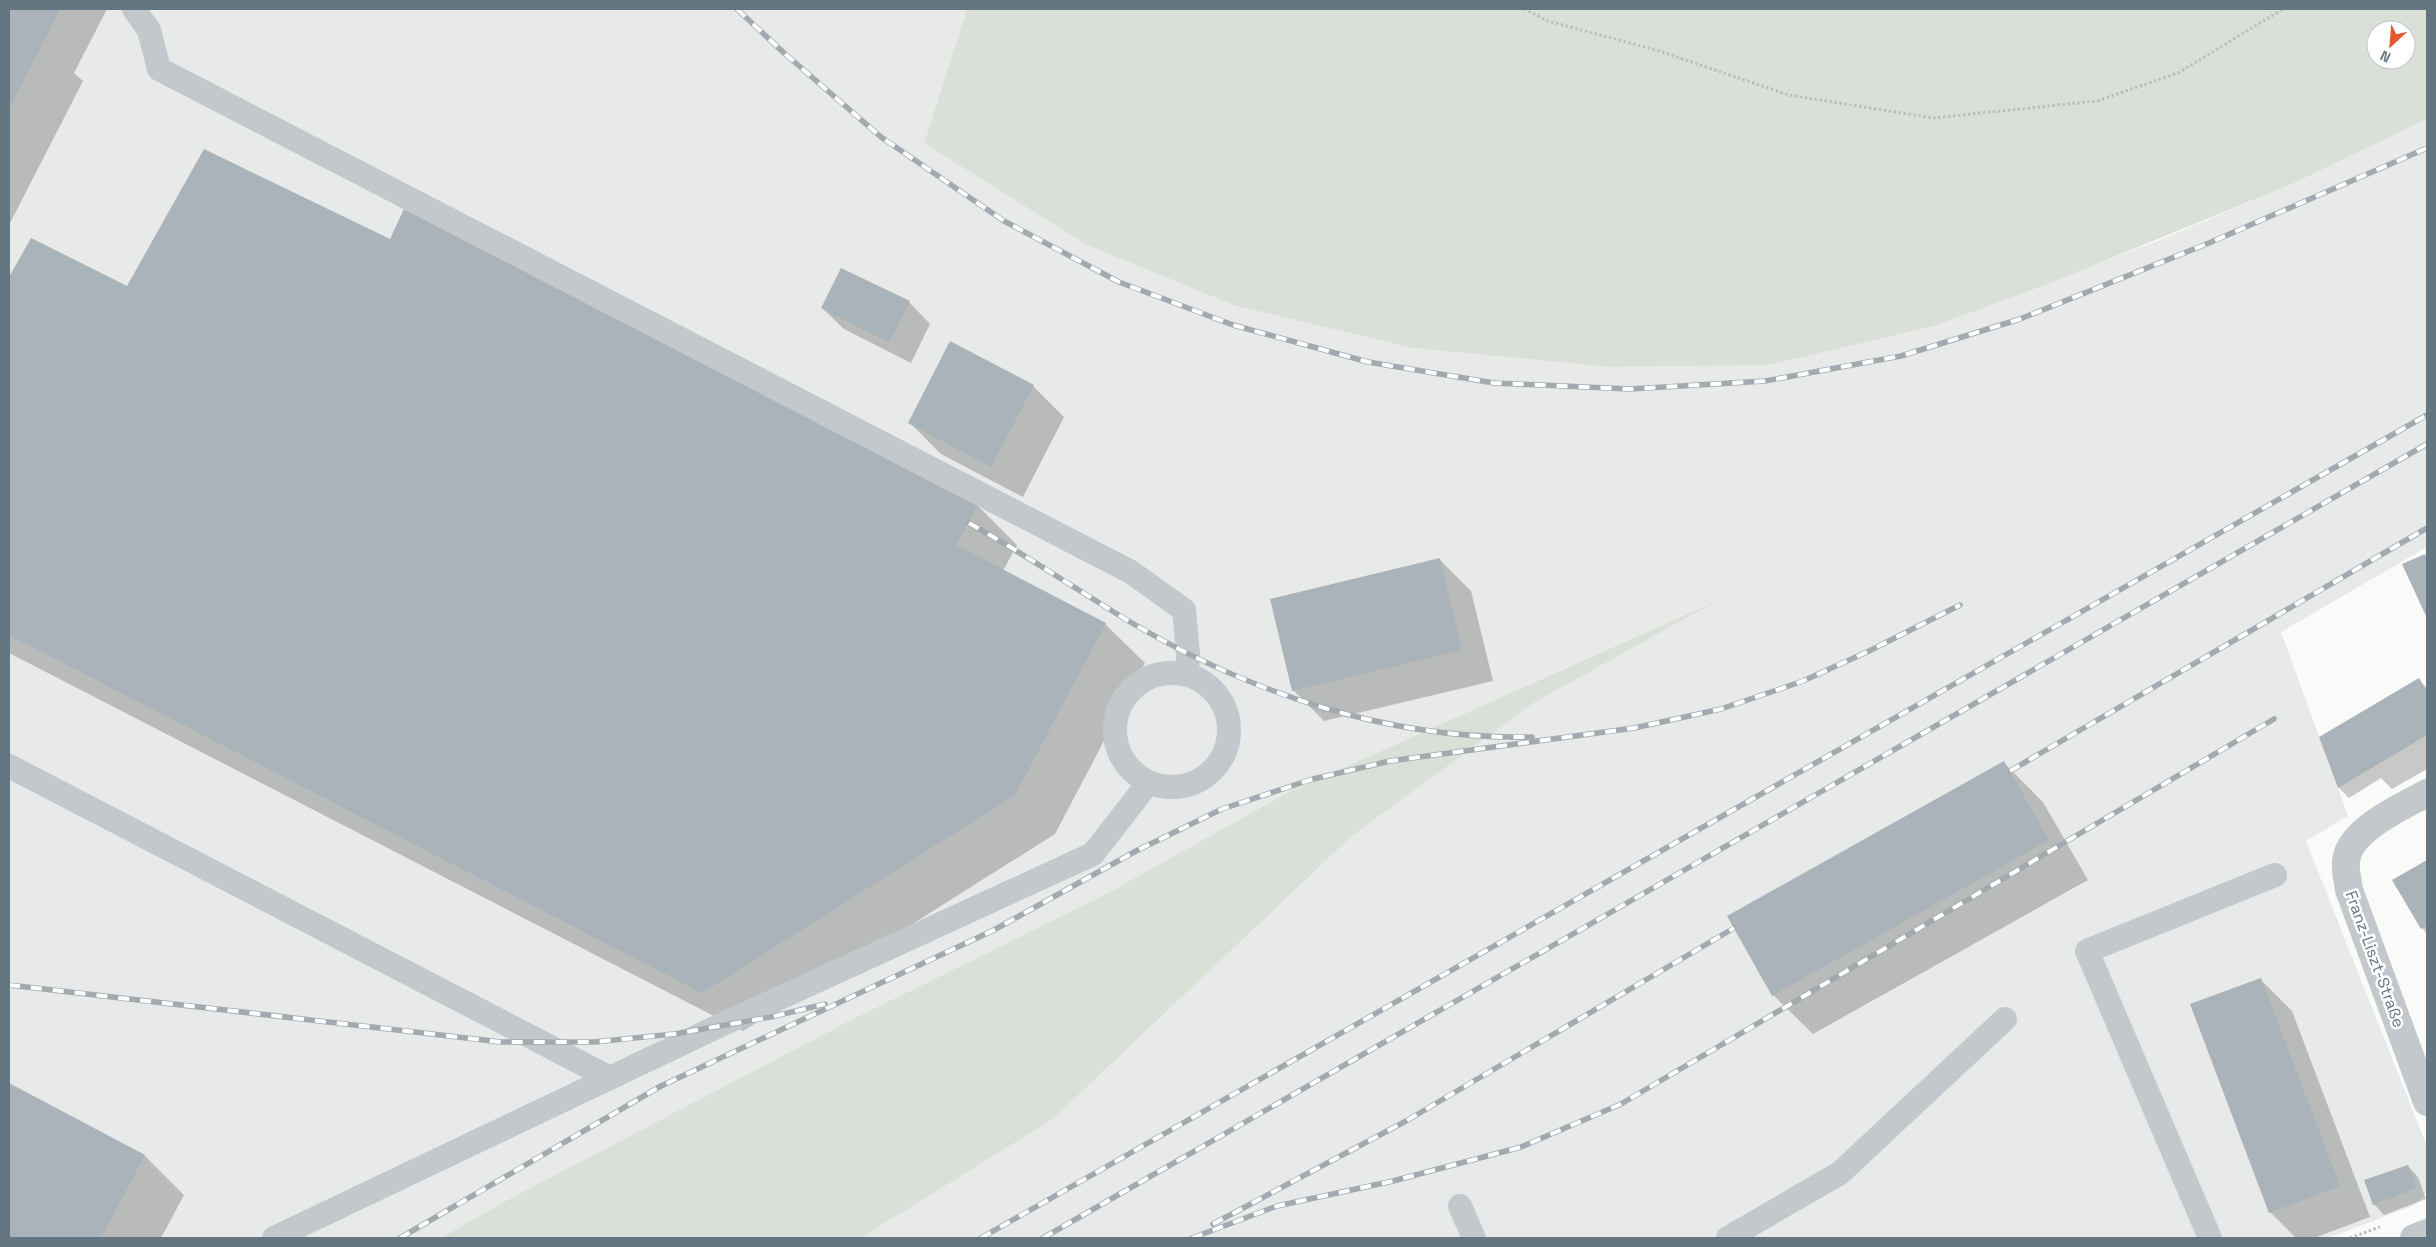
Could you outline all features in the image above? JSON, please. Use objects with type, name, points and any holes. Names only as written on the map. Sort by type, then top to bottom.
[{"type":"street","name":"Franz-Liszt-Straße","points":[[2427,793],[2370,826],[2354,842],[2346,861],[2349,890],[2427,1102]]},
{"type":"street","points":[[2414,1238],[2427,1233]]},
{"type":"lane","points":[[134,9],[149,30],[158,69],[1131,572],[1184,610],[1188,654],[1187,675]]},
{"type":"lane","points":[[1176,672],[1187,675],[1195,677],[1211,687],[1223,703],[1229,721],[1229,740],[1222,758],[1210,773],[1194,784],[1175,787],[1156,786],[1139,777],[1125,764],[1117,747],[1114,729],[1117,710],[1126,694],[1140,681],[1157,674],[1176,672]]},
{"type":"lane","points":[[9,766],[610,1078]]},
{"type":"lane","points":[[274,1238],[610,1078],[1093,854],[1149,782]]},
{"type":"lane","points":[[2210,1238],[2087,951],[2274,875]]},
{"type":"lane","points":[[1728,1238],[1840,1173],[2005,1019]]},
{"type":"lane","points":[[1460,1206],[1474,1238]]},
{"type":"path","points":[[1524,9],[1548,21],[1656,50],[1789,95],[1933,118],[2097,101],[2178,73],[2282,9]]},
{"type":"shaded area","points":[[9,9],[967,9],[924,143],[1413,348],[1608,367],[1770,365],[1934,326],[2155,242],[2292,184],[2427,119],[2427,547],[2281,632],[2348,816],[2306,841],[2426,1144],[2426,1193],[2415,1205],[2328,1238],[861,1238],[1053,1119],[1352,836],[1534,703],[1711,603],[1285,794],[1106,894],[849,1021],[498,1205],[441,1238],[9,1238]]},
{"type":"shaded area","points":[[967,9],[2427,9],[2427,119],[2292,184],[2053,282],[1934,326],[1770,365],[1608,367],[1413,348],[1234,305],[1087,245],[924,143]]},
{"type":"shaded area","points":[[1718,600],[1534,703],[1352,836],[1053,1119],[861,1238],[441,1238],[498,1205],[849,1021],[1106,894],[1285,794]]},
{"type":"building","points":[[9,9],[60,9],[9,109]]},
{"type":"building","points":[[204,149],[390,239],[404,209],[978,505],[956,545],[1106,623],[1015,795],[702,993],[9,635],[9,277],[31,238],[127,286]]},
{"type":"building","points":[[841,268],[910,301],[889,342],[821,308]]},
{"type":"building","points":[[950,341],[1034,385],[991,467],[908,423]]},
{"type":"building","points":[[2425,554],[2427,560],[2426,616],[2402,564]]},
{"type":"building","points":[[1440,558],[1462,650],[1292,691],[1270,599]]},
{"type":"building","points":[[2419,678],[2427,692],[2427,735],[2338,788],[2319,737]]},
{"type":"building","points":[[2004,761],[2049,840],[1772,996],[1727,916]]},
{"type":"building","points":[[2427,860],[2427,926],[2421,929],[2392,880]]},
{"type":"building","points":[[2261,978],[2340,1186],[2269,1213],[2190,1004]]},
{"type":"building","points":[[9,1083],[145,1155],[101,1238],[9,1238]]},
{"type":"building","points":[[2408,1165],[2417,1188],[2373,1205],[2364,1180]]},
{"type":"railway","points":[[737,9],[783,52],[881,137],[1004,221],[1119,282],[1233,325],[1368,362],[1494,383],[1630,389],[1765,381],[1901,356],[2020,319],[2209,243],[2427,148]]},
{"type":"railway","points":[[981,1238],[2427,415]]},
{"type":"railway","points":[[1043,1238],[2427,444]]},
{"type":"railway","points":[[969,523],[1127,620],[1174,646],[1222,670],[1271,690],[1321,707],[1373,721],[1425,730],[1478,736],[1532,737]]},
{"type":"railway","points":[[2010,771],[2427,528]]},
{"type":"railway","points":[[400,1238],[661,1086],[994,930],[1136,851],[1222,809],[1313,779],[1390,761],[1634,728],[1721,709],[1803,681],[1869,651],[1960,605]]},
{"type":"railway","points":[[1192,1238],[1277,1206],[1393,1181],[1521,1147],[1621,1104],[2274,719]]},
{"type":"railway","points":[[1213,1224],[1406,1121],[1734,928]]},
{"type":"railway","points":[[9,985],[501,1042],[594,1042],[674,1034],[771,1017],[825,1004]]}]
